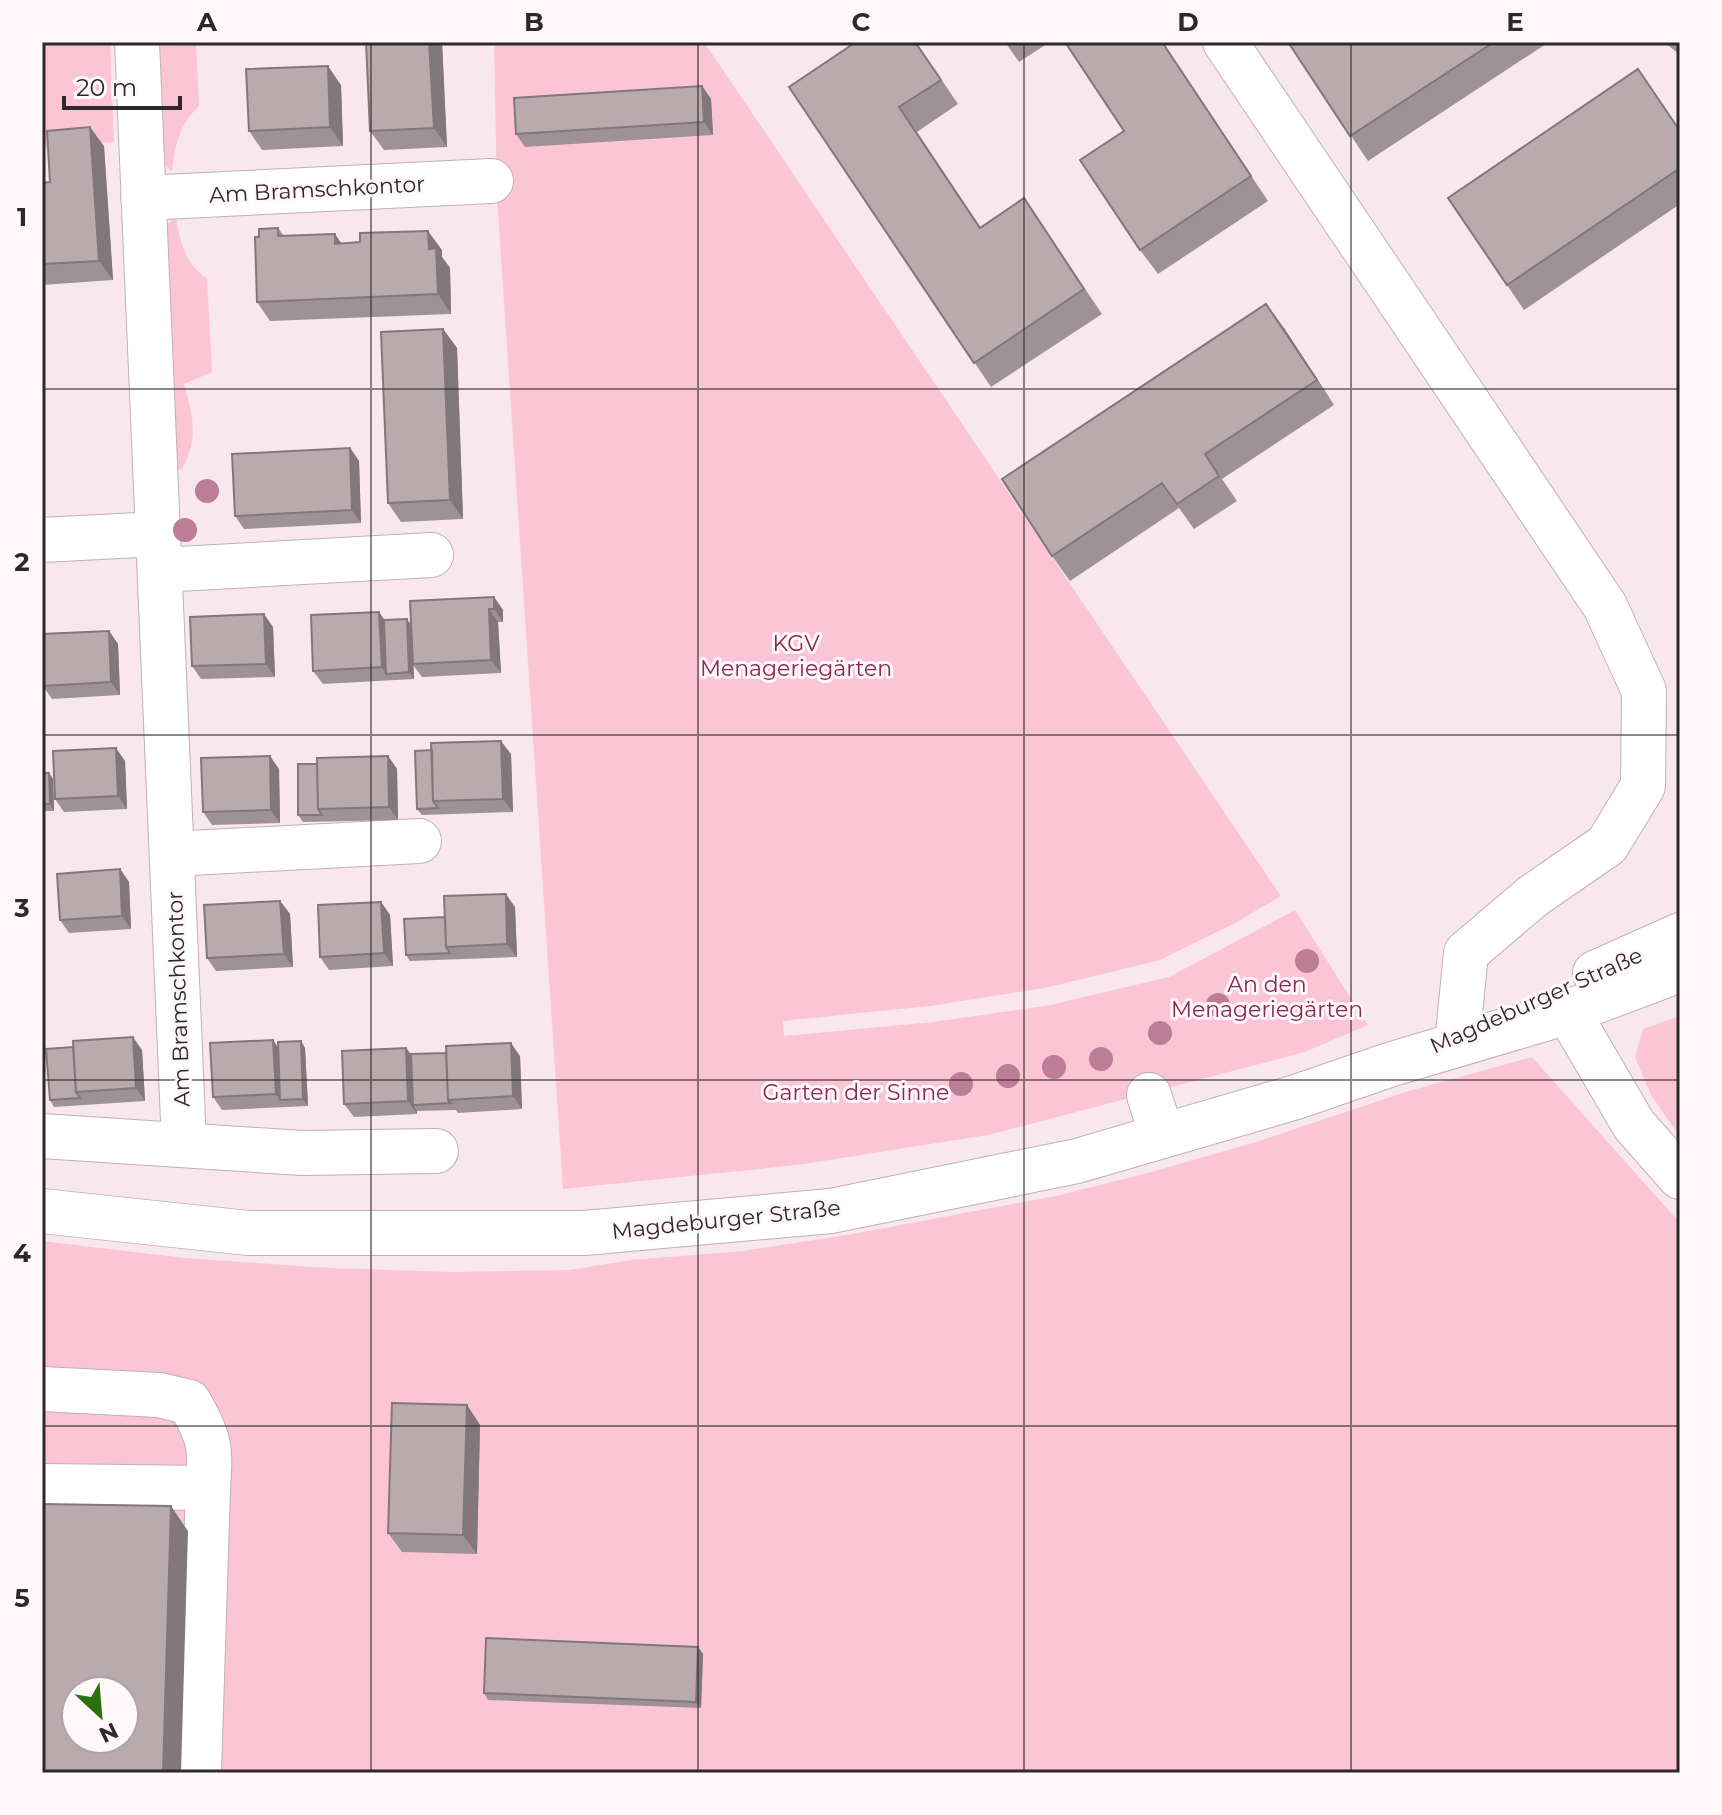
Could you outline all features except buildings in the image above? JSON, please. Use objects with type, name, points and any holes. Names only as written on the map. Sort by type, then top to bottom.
[{"type":"main road","name":"Am Bramschkontor","points":[[137,42],[184,1144]]},
{"type":"main road","points":[[1225,42],[1605,606],[1644,691],[1643,786],[1607,845],[1533,896],[1466,953],[1458,1034]]},
{"type":"main road","name":"Am Bramschkontor","points":[[143,198],[491,181]]},
{"type":"main road","points":[[42,540],[159,552],[431,555]]},
{"type":"main road","points":[[172,854],[419,841]]},
{"type":"main road","name":"Magdeburger Straße","points":[[1392,1064],[1680,935]]},
{"type":"main road","name":"Magdeburger Straße","points":[[42,1211],[248,1233],[584,1233],[831,1211],[1077,1161],[1568,1012],[1680,970]]},
{"type":"main road","points":[[1568,1012],[1634,1125],[1680,1177]]},
{"type":"main road","points":[[1149,1095],[1162,1136]]},
{"type":"main road","points":[[42,1136],[302,1153],[436,1151]]},
{"type":"main road","points":[[42,1389],[159,1395],[189,1402],[206,1431],[210,1458],[199,1773]]},
{"type":"main road","points":[[42,1486],[208,1488]]},
{"type":"green space","points":[[42,42],[110,42],[114,142],[42,148]]},
{"type":"green space","points":[[154,42],[196,42],[199,106],[179,136],[172,171],[158,159]]},
{"type":"green space","name":"KGV Menageriegärten","points":[[494,42],[704,42],[1281,896],[1237,922],[1160,960],[1045,988],[930,1006],[783,1021],[784,1036],[933,1022],[1050,1005],[1169,977],[1295,910],[1368,1025],[1305,1052],[988,1135],[797,1165],[563,1189],[497,197]]},
{"type":"green space","points":[[176,217],[189,259],[207,278],[212,372],[184,384],[192,417],[192,438],[182,469],[176,470],[162,229]]},
{"type":"green space","points":[[1680,1016],[1680,1137],[1651,1095],[1635,1057],[1643,1029]]},
{"type":"green space","points":[[1532,1057],[1680,1223],[1680,1773],[42,1773],[42,1241],[184,1258],[329,1268],[454,1272],[569,1270],[631,1260],[743,1251],[847,1235],[1060,1195],[1256,1142],[1405,1092]]},
{"type":"park label","name":"An den Menageriegärten","points":[[1267,996]]},
{"type":"park label","name":"Garten der Sinne","points":[[856,1092]]}]
